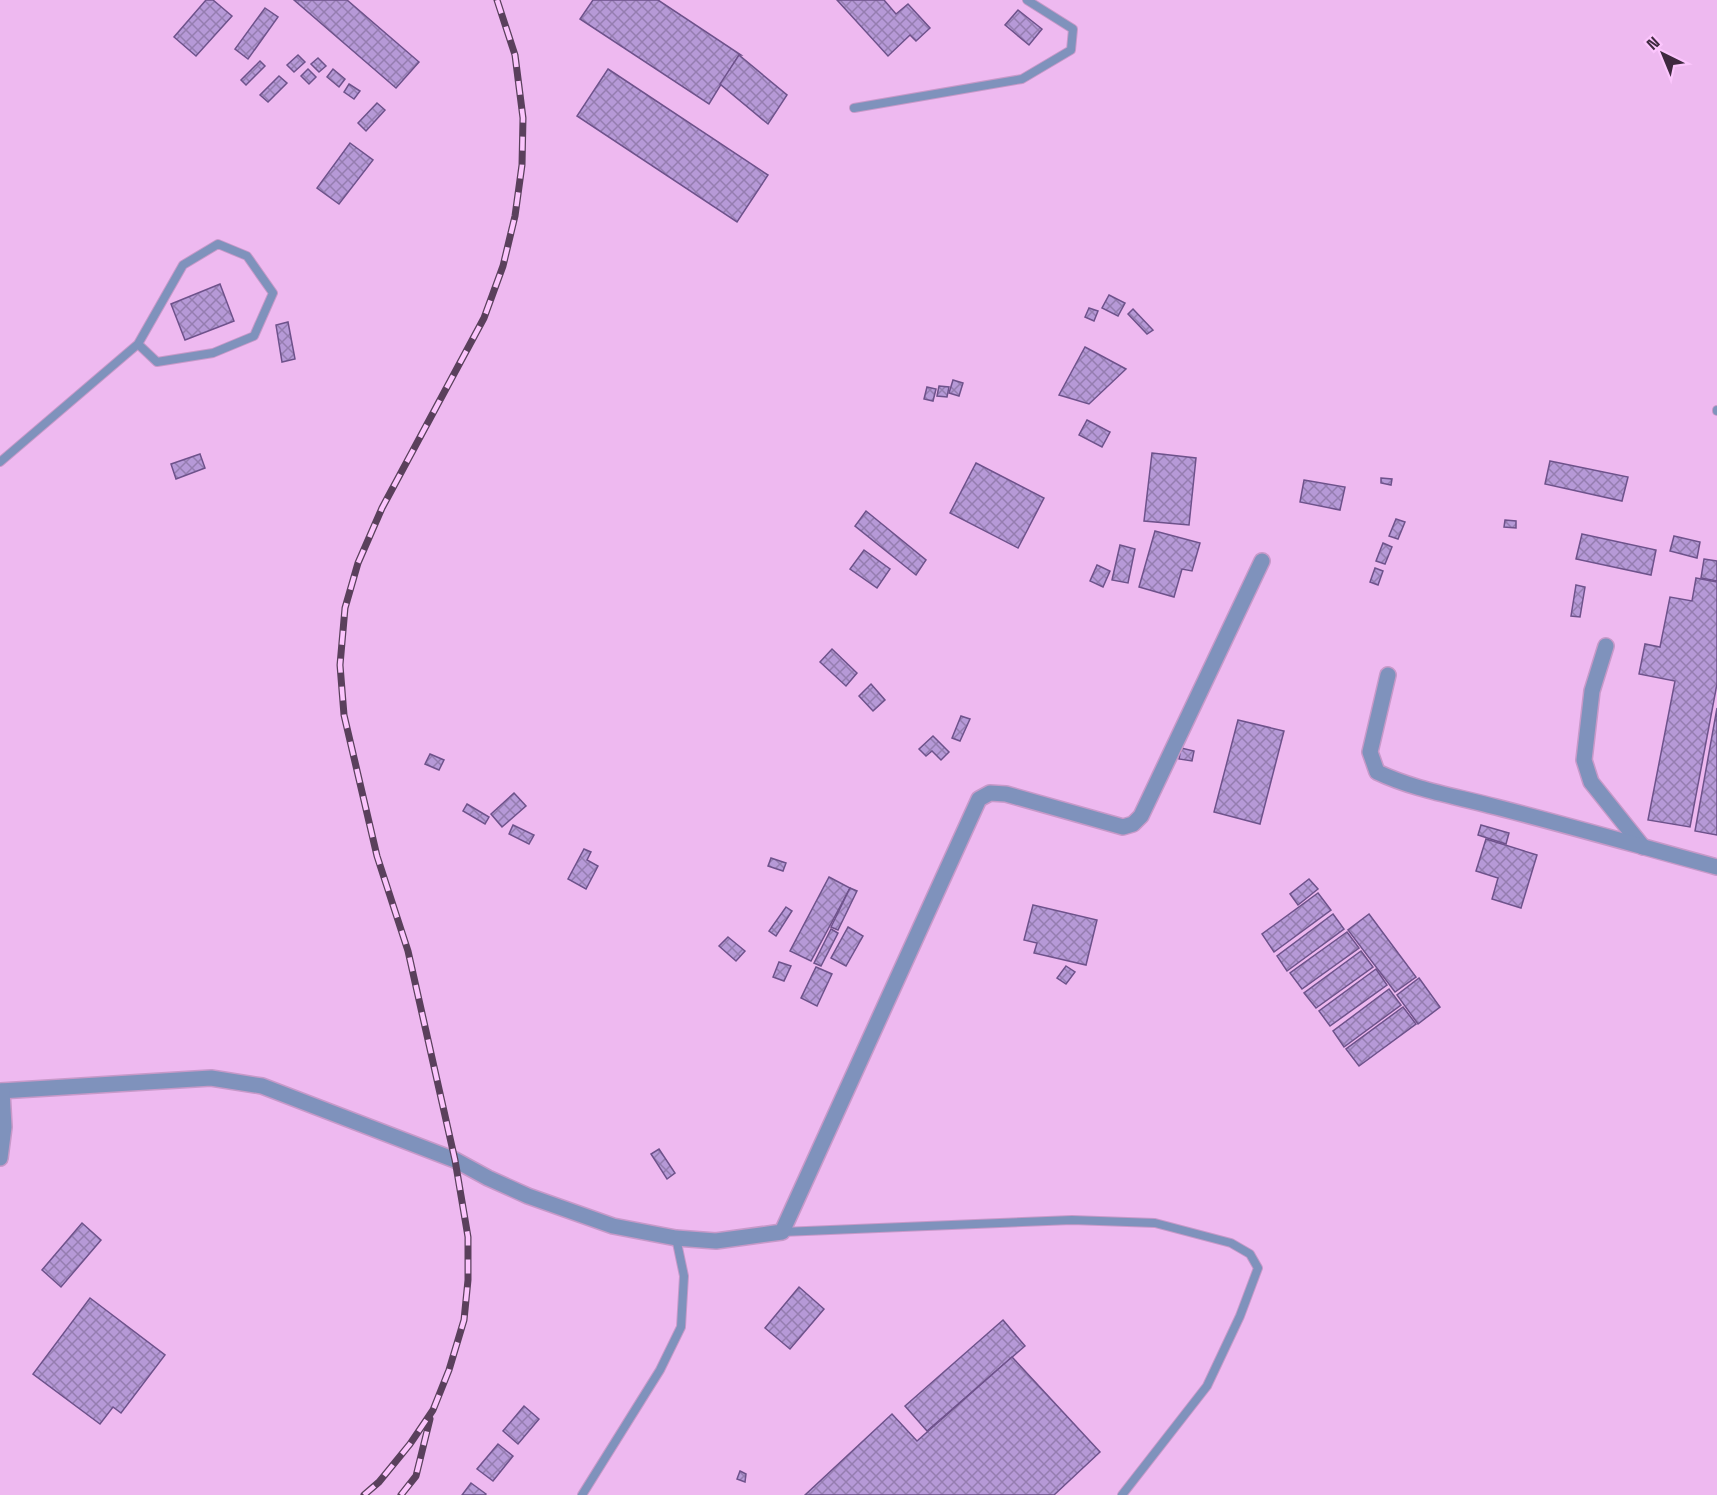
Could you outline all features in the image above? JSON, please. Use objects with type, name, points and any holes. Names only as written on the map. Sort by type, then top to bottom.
[{"type":"street","points":[[0,1158],[4,1127],[1,1091],[211,1078],[262,1086],[455,1160],[488,1178],[539,1200],[613,1226],[676,1238],[716,1241],[782,1232],[979,799],[990,793],[1006,794],[1123,827],[1132,824],[1141,816],[1262,561]]},
{"type":"street","points":[[1606,646],[1592,691],[1584,760],[1591,782],[1643,847]]},
{"type":"street","points":[[1388,675],[1370,752],[1377,772],[1394,780],[1443,795],[1492,806],[1717,867]]},
{"type":"lane","points":[[854,108],[1022,79],[1071,50],[1073,29],[1027,0]]},
{"type":"lane","points":[[0,462],[138,344],[183,265],[218,244],[247,256],[273,293],[254,336],[213,354],[157,362],[138,344]]},
{"type":"lane","points":[[782,1232],[1072,1220],[1155,1223],[1231,1243],[1250,1254],[1258,1268],[1240,1316],[1207,1386],[1122,1495]]},
{"type":"lane","points":[[582,1495],[660,1370],[681,1327],[684,1276],[676,1238]]},
{"type":"building","points":[[206,0],[213,0],[232,16],[196,56],[174,37]]},
{"type":"building","points":[[294,0],[347,0],[419,62],[396,88]]},
{"type":"building","points":[[593,0],[658,0],[741,55],[709,104],[580,19]]},
{"type":"building","points":[[837,0],[884,0],[896,14],[908,4],[930,28],[916,41],[910,35],[888,56]]},
{"type":"building","points":[[265,8],[278,17],[248,59],[235,49]]},
{"type":"building","points":[[1018,10],[1042,29],[1029,45],[1005,25]]},
{"type":"building","points":[[298,55],[305,62],[294,72],[287,65]]},
{"type":"building","points":[[739,55],[787,95],[768,124],[720,84]]},
{"type":"building","points":[[318,58],[326,66],[319,72],[311,64]]},
{"type":"building","points":[[260,61],[265,66],[246,85],[241,80]]},
{"type":"building","points":[[308,69],[316,77],[309,84],[301,76]]},
{"type":"building","points":[[333,69],[345,79],[339,87],[327,77]]},
{"type":"building","points":[[608,69],[768,175],[737,222],[577,116]]},
{"type":"building","points":[[279,76],[287,83],[268,102],[260,95]]},
{"type":"building","points":[[349,84],[360,91],[354,99],[344,92]]},
{"type":"building","points":[[377,103],[385,110],[366,131],[358,123]]},
{"type":"building","points":[[350,143],[373,160],[339,204],[317,188]]},
{"type":"building","points":[[220,284],[234,321],[185,340],[171,304]]},
{"type":"building","points":[[1109,295],[1125,303],[1118,316],[1102,308]]},
{"type":"building","points":[[1089,308],[1098,311],[1094,321],[1085,317]]},
{"type":"building","points":[[1133,309],[1153,330],[1147,334],[1128,314]]},
{"type":"building","points":[[288,322],[295,359],[282,362],[276,325]]},
{"type":"building","points":[[1085,347],[1126,369],[1089,404],[1059,395]]},
{"type":"building","points":[[953,380],[963,383],[959,396],[949,393]]},
{"type":"building","points":[[939,386],[949,387],[947,397],[937,396]]},
{"type":"building","points":[[927,387],[936,389],[933,401],[924,399]]},
{"type":"building","points":[[1087,420],[1110,432],[1102,447],[1079,435]]},
{"type":"building","points":[[1152,453],[1196,458],[1189,525],[1144,521]]},
{"type":"building","points":[[200,454],[205,468],[176,479],[171,464]]},
{"type":"building","points":[[1550,461],[1628,477],[1622,501],[1545,484]]},
{"type":"building","points":[[976,463],[1044,498],[1018,548],[950,513]]},
{"type":"building","points":[[1381,478],[1392,479],[1391,485],[1381,483]]},
{"type":"building","points":[[1304,480],[1345,487],[1340,510],[1300,502]]},
{"type":"building","points":[[866,511],[926,560],[916,575],[855,526]]},
{"type":"building","points":[[1396,519],[1405,522],[1398,539],[1389,536]]},
{"type":"building","points":[[1505,520],[1516,521],[1516,528],[1504,527]]},
{"type":"building","points":[[1155,531],[1200,543],[1192,571],[1182,569],[1174,597],[1139,587]]},
{"type":"building","points":[[1582,534],[1656,550],[1651,575],[1576,559]]},
{"type":"building","points":[[1674,536],[1700,542],[1697,558],[1670,551]]},
{"type":"building","points":[[1383,543],[1392,547],[1385,564],[1376,561]]},
{"type":"building","points":[[1120,545],[1135,549],[1128,583],[1112,580]]},
{"type":"building","points":[[864,550],[890,569],[877,588],[850,569]]},
{"type":"building","points":[[1704,559],[1717,561],[1717,581],[1701,578]]},
{"type":"building","points":[[1097,565],[1110,571],[1103,587],[1090,581]]},
{"type":"building","points":[[1375,568],[1383,571],[1378,585],[1370,582]]},
{"type":"building","points":[[1696,578],[1717,582],[1717,684],[1690,827],[1648,820],[1675,681],[1639,674],[1645,644],[1660,647],[1670,597],[1692,601]]},
{"type":"building","points":[[1576,585],[1585,587],[1580,617],[1571,616]]},
{"type":"building","points":[[832,649],[857,673],[846,686],[820,662]]},
{"type":"building","points":[[871,684],[885,700],[873,711],[859,696]]},
{"type":"building","points":[[1717,708],[1717,835],[1695,831]]},
{"type":"building","points":[[961,716],[970,719],[960,741],[952,738]]},
{"type":"building","points":[[1238,720],[1284,731],[1260,824],[1214,812]]},
{"type":"building","points":[[933,736],[949,752],[941,760],[932,751],[926,756],[919,749]]},
{"type":"building","points":[[1181,748],[1194,751],[1192,761],[1179,759]]},
{"type":"building","points":[[430,754],[444,760],[439,770],[425,764]]},
{"type":"building","points":[[514,793],[526,806],[502,827],[491,814]]},
{"type":"building","points":[[467,804],[489,817],[485,824],[463,811]]},
{"type":"building","points":[[513,825],[534,835],[529,844],[509,834]]},
{"type":"building","points":[[1481,825],[1509,833],[1506,844],[1478,835]]},
{"type":"building","points":[[1486,839],[1537,855],[1521,908],[1492,899],[1498,878],[1476,871]]},
{"type":"building","points":[[584,849],[591,852],[587,860],[598,866],[586,889],[568,879]]},
{"type":"building","points":[[771,858],[786,863],[783,871],[768,866]]},
{"type":"building","points":[[829,877],[850,888],[811,961],[790,951]]},
{"type":"building","points":[[1309,879],[1318,889],[1298,905],[1290,894]]},
{"type":"building","points":[[850,888],[857,891],[838,930],[831,927]]},
{"type":"building","points":[[1318,893],[1331,910],[1274,952],[1262,934]]},
{"type":"building","points":[[1033,905],[1097,920],[1086,965],[1034,953],[1037,943],[1024,940]]},
{"type":"building","points":[[786,907],[792,911],[776,936],[769,931]]},
{"type":"building","points":[[1333,914],[1344,929],[1287,971],[1277,956]]},
{"type":"building","points":[[1369,914],[1416,977],[1395,992],[1348,930]]},
{"type":"building","points":[[848,927],[863,936],[846,966],[831,958]]},
{"type":"building","points":[[831,929],[838,933],[821,966],[814,963]]},
{"type":"building","points":[[1347,932],[1359,948],[1302,989],[1290,973]]},
{"type":"building","points":[[728,937],[745,951],[736,961],[719,946]]},
{"type":"building","points":[[1361,951],[1373,967],[1316,1008],[1304,993]]},
{"type":"building","points":[[779,962],[791,966],[784,981],[773,977]]},
{"type":"building","points":[[1066,966],[1075,972],[1066,984],[1057,978]]},
{"type":"building","points":[[816,967],[832,974],[817,1006],[801,998]]},
{"type":"building","points":[[1376,969],[1387,985],[1330,1026],[1319,1011]]},
{"type":"building","points":[[1419,978],[1440,1007],[1418,1024],[1397,995]]},
{"type":"building","points":[[1389,989],[1401,1005],[1344,1047],[1333,1031]]},
{"type":"building","points":[[1403,1007],[1416,1024],[1359,1066],[1346,1049]]},
{"type":"building","points":[[659,1149],[675,1173],[667,1179],[651,1154]]},
{"type":"building","points":[[82,1223],[101,1240],[61,1287],[42,1270]]},
{"type":"building","points":[[799,1287],[824,1309],[790,1349],[765,1328]]},
{"type":"building","points":[[90,1298],[165,1355],[121,1413],[113,1407],[100,1424],[33,1374]]},
{"type":"building","points":[[1003,1320],[1025,1346],[927,1431],[905,1406]]},
{"type":"building","points":[[1012,1357],[1100,1452],[1054,1495],[805,1495],[892,1414],[917,1441]]},
{"type":"building","points":[[524,1406],[539,1419],[518,1444],[503,1431]]},
{"type":"building","points":[[498,1444],[513,1456],[493,1481],[477,1469]]},
{"type":"building","points":[[740,1471],[746,1474],[745,1482],[737,1479]]},
{"type":"building","points":[[471,1483],[486,1494],[462,1495]]},
{"type":"railway","points":[[364,1495],[379,1482],[410,1444],[433,1410],[449,1370],[464,1320],[468,1280],[468,1237],[455,1160],[408,951],[377,856],[344,715],[340,665],[345,608],[358,563],[382,508],[484,318],[503,266],[515,216],[522,165],[523,118],[515,55],[497,0]]},
{"type":"railway","points":[[401,1495],[416,1476],[430,1419]]}]
